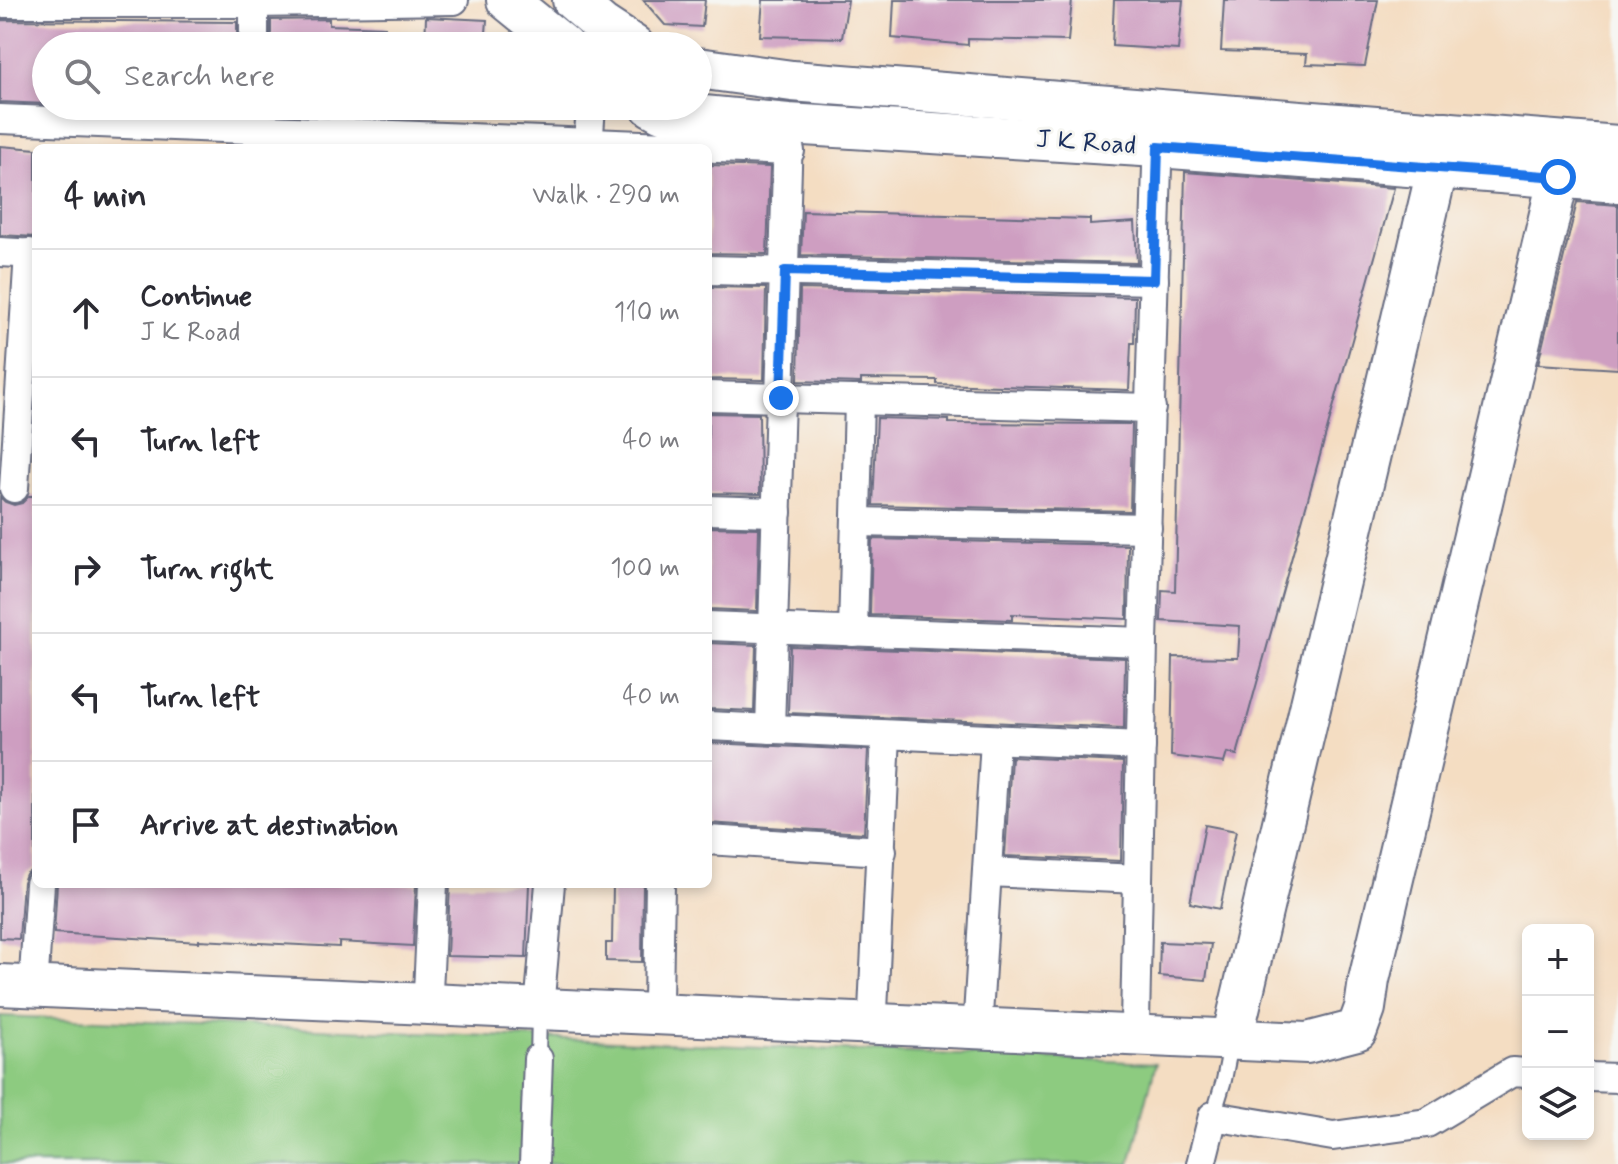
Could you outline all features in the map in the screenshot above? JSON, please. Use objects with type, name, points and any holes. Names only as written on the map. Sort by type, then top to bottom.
[{"type":"street","points":[[0,3],[454,0]]},
{"type":"street","points":[[507,0],[547,32]]},
{"type":"street","points":[[254,3],[254,32]]},
{"type":"street","name":"J K Road","points":[[712,70],[1158,128],[1563,160],[1618,182]]},
{"type":"street","points":[[0,119],[32,119]]},
{"type":"street","points":[[278,120],[564,144]]},
{"type":"street","points":[[588,144],[590,120]]},
{"type":"street","name":"J K Road","points":[[701,120],[789,138],[1158,128]]},
{"type":"street","points":[[1135,1023],[1158,128]]},
{"type":"street","points":[[638,144],[789,138],[770,729]]},
{"type":"street","name":"J K Road","points":[[1563,160],[1618,146]]},
{"type":"street","points":[[1233,1033],[1441,150]]},
{"type":"street","points":[[11,978],[1233,1033],[1357,1030],[1365,1008],[1369,980],[1563,160]]},
{"type":"street","points":[[0,252],[32,254],[28,378],[17,488]]},
{"type":"street","points":[[712,270],[1154,280]]},
{"type":"street","points":[[712,396],[1151,408]]},
{"type":"street","points":[[853,632],[859,400]]},
{"type":"street","points":[[712,510],[777,512]]},
{"type":"street","points":[[856,522],[1147,528]]},
{"type":"street","points":[[712,626],[1143,642]]},
{"type":"street","points":[[712,726],[1141,746]]},
{"type":"street","points":[[873,1011],[886,735]]},
{"type":"street","points":[[978,1016],[995,740]]},
{"type":"street","points":[[712,840],[882,851]]},
{"type":"street","points":[[987,872],[1138,879]]},
{"type":"street","points":[[11,978],[39,888]]},
{"type":"street","points":[[428,992],[433,888]]},
{"type":"street","points":[[539,1003],[550,888]]},
{"type":"street","points":[[658,1002],[660,888]]},
{"type":"street","points":[[11,978],[428,992],[539,1003],[658,1002],[873,1011],[1135,1023],[1233,1033]]},
{"type":"street","points":[[534,1164],[538,1059]]},
{"type":"street","points":[[1201,1164],[1213,1116],[1333,1136],[1427,1123],[1512,1072],[1522,1073]]},
{"type":"street","points":[[1594,1077],[1618,1078]]},
{"type":"lane","points":[[538,1059],[539,1003]]},
{"type":"lane","points":[[1213,1116],[1233,1033]]},
{"type":"green space","points":[[0,1016],[1156,1063],[1130,1164],[0,1164]]},
{"type":"building","points":[[643,0],[705,0],[702,27],[665,25]]},
{"type":"building","points":[[763,0],[848,0],[842,38],[760,36]]},
{"type":"building","points":[[894,0],[1072,0],[1068,41],[968,39],[968,45],[892,38]]},
{"type":"building","points":[[1114,0],[1183,0],[1178,50],[1112,46]]},
{"type":"building","points":[[1224,0],[1378,0],[1365,66],[1306,64],[1307,54],[1221,51]]},
{"type":"building","points":[[426,17],[487,20],[486,32],[425,32]]},
{"type":"building","points":[[329,19],[329,25],[385,27],[385,32],[271,32],[271,20]]},
{"type":"building","points":[[0,20],[237,22],[237,32],[32,32],[32,103],[0,102]]},
{"type":"building","points":[[0,146],[32,149],[32,237],[0,235]]},
{"type":"building","points":[[712,165],[770,167],[767,254],[712,253]]},
{"type":"building","points":[[1185,172],[1394,188],[1237,755],[1227,753],[1224,763],[1171,756],[1173,657],[1238,658],[1240,626],[1161,621],[1162,590],[1175,591]]},
{"type":"building","points":[[1577,202],[1618,205],[1618,369],[1538,364]]},
{"type":"building","points":[[803,211],[1090,219],[1090,225],[1135,222],[1137,263],[801,255]]},
{"type":"building","points":[[712,287],[766,288],[764,380],[712,379]]},
{"type":"building","points":[[800,289],[1135,297],[1129,390],[937,384],[937,380],[861,379],[861,383],[798,381]]},
{"type":"building","points":[[712,413],[759,414],[760,494],[712,493]]},
{"type":"building","points":[[877,418],[949,420],[949,423],[1132,424],[1130,511],[873,505]]},
{"type":"building","points":[[32,496],[32,870],[23,882],[19,939],[0,938],[0,497],[14,505]]},
{"type":"building","points":[[712,527],[759,528],[757,611],[712,609]]},
{"type":"building","points":[[872,539],[1128,545],[1127,619],[1012,614],[1012,620],[870,615]]},
{"type":"building","points":[[712,643],[756,645],[754,711],[712,709]]},
{"type":"building","points":[[790,646],[1125,658],[1124,728],[788,713]]},
{"type":"building","points":[[712,743],[868,750],[864,833],[712,823]]},
{"type":"building","points":[[1011,757],[1123,762],[1121,861],[1005,856]]},
{"type":"building","points":[[1205,825],[1236,831],[1220,909],[1190,903]]},
{"type":"building","points":[[57,888],[416,888],[413,946],[339,942],[339,947],[199,942],[54,933]]},
{"type":"building","points":[[450,888],[529,888],[526,958],[447,956]]},
{"type":"building","points":[[613,888],[643,888],[642,962],[606,961],[606,943],[612,943]]},
{"type":"building","points":[[1160,942],[1211,944],[1206,980],[1159,976]]},
{"type":"route","points":[[781,398],[785,271],[1154,280],[1158,147],[1558,177]]}]
